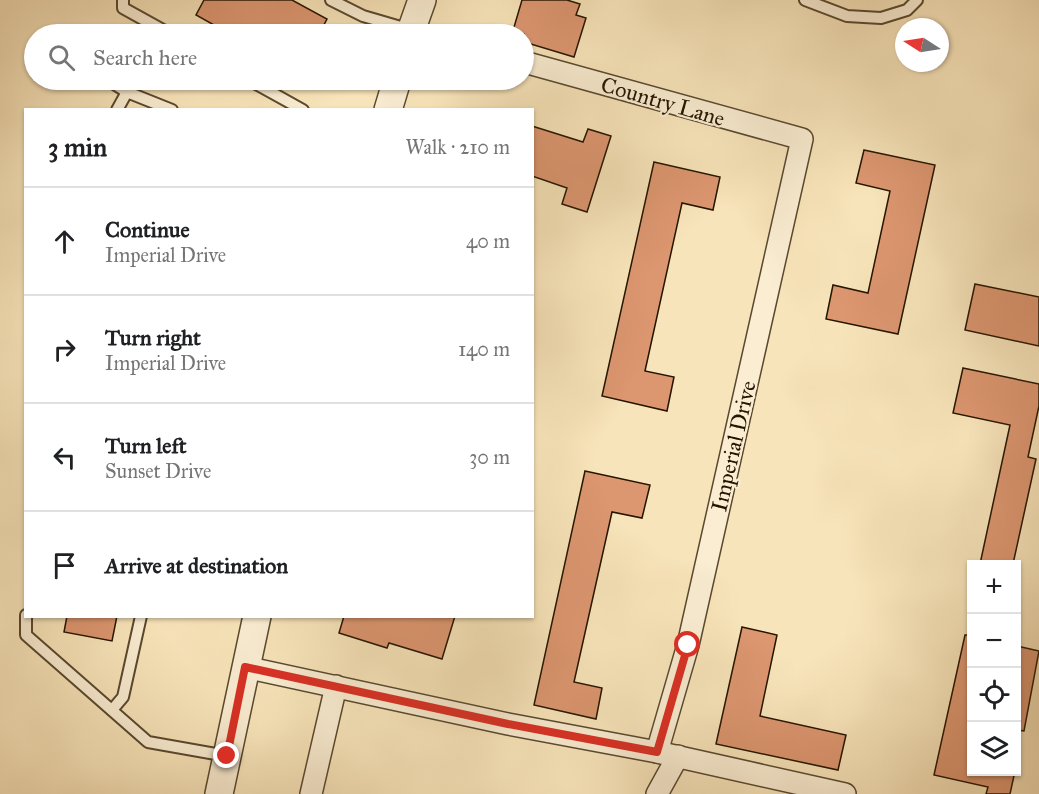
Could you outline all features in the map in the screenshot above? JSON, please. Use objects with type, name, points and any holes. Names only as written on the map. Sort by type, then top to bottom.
[{"type":"street","points":[[418,24],[422,0]]},
{"type":"street","name":"Country Lane","points":[[534,65],[802,139]]},
{"type":"street","points":[[389,108],[394,90]]},
{"type":"street","name":"Imperial Drive","points":[[657,794],[668,754],[688,645],[802,139]]},
{"type":"street","points":[[219,794],[257,618]]},
{"type":"street","points":[[245,667],[508,724],[668,754],[845,794]]},
{"type":"street","points":[[311,794],[336,686]]},
{"type":"lane","points":[[123,0],[123,8],[152,24]]},
{"type":"lane","points":[[331,0],[363,16],[388,24]]},
{"type":"lane","points":[[805,0],[847,16],[881,18],[907,10],[917,0]]},
{"type":"lane","points":[[124,90],[144,104],[163,108]]},
{"type":"lane","points":[[267,90],[299,108]]},
{"type":"lane","points":[[118,108],[127,92]]},
{"type":"lane","points":[[26,618],[26,635],[148,742],[227,756]]},
{"type":"lane","points":[[112,710],[123,698],[141,618]]},
{"type":"building","points":[[204,0],[292,0],[327,19],[324,24],[212,24],[196,15]]},
{"type":"building","points":[[522,0],[567,0],[580,4],[576,15],[586,18],[574,57],[534,45],[534,24],[515,24]]},
{"type":"building","points":[[534,127],[583,142],[588,129],[611,136],[587,212],[562,204],[567,188],[534,177]]},
{"type":"building","points":[[864,150],[935,165],[898,334],[826,319],[833,285],[868,293],[890,191],[856,183]]},
{"type":"building","points":[[654,162],[720,177],[713,210],[682,203],[645,371],[674,377],[667,411],[602,396]]},
{"type":"building","points":[[975,284],[1039,297],[1039,346],[965,330]]},
{"type":"building","points":[[963,368],[1039,384],[1039,406],[1028,457],[1036,459],[1014,560],[981,560],[1010,425],[953,413]]},
{"type":"building","points":[[585,471],[650,485],[642,518],[612,512],[574,682],[602,688],[596,719],[534,705]]},
{"type":"building","points":[[67,618],[117,618],[112,641],[64,632]]},
{"type":"building","points":[[343,618],[454,618],[442,659],[389,643],[387,648],[339,633]]},
{"type":"building","points":[[742,627],[777,635],[760,716],[846,735],[838,770],[716,744]]},
{"type":"building","points":[[965,635],[967,635],[967,776],[1014,776],[1010,794],[986,794],[988,787],[934,775]]},
{"type":"building","points":[[1021,647],[1039,651],[1024,731],[1021,731]]},
{"type":"route","points":[[227,756],[245,667],[508,724],[657,752],[688,645]]}]
